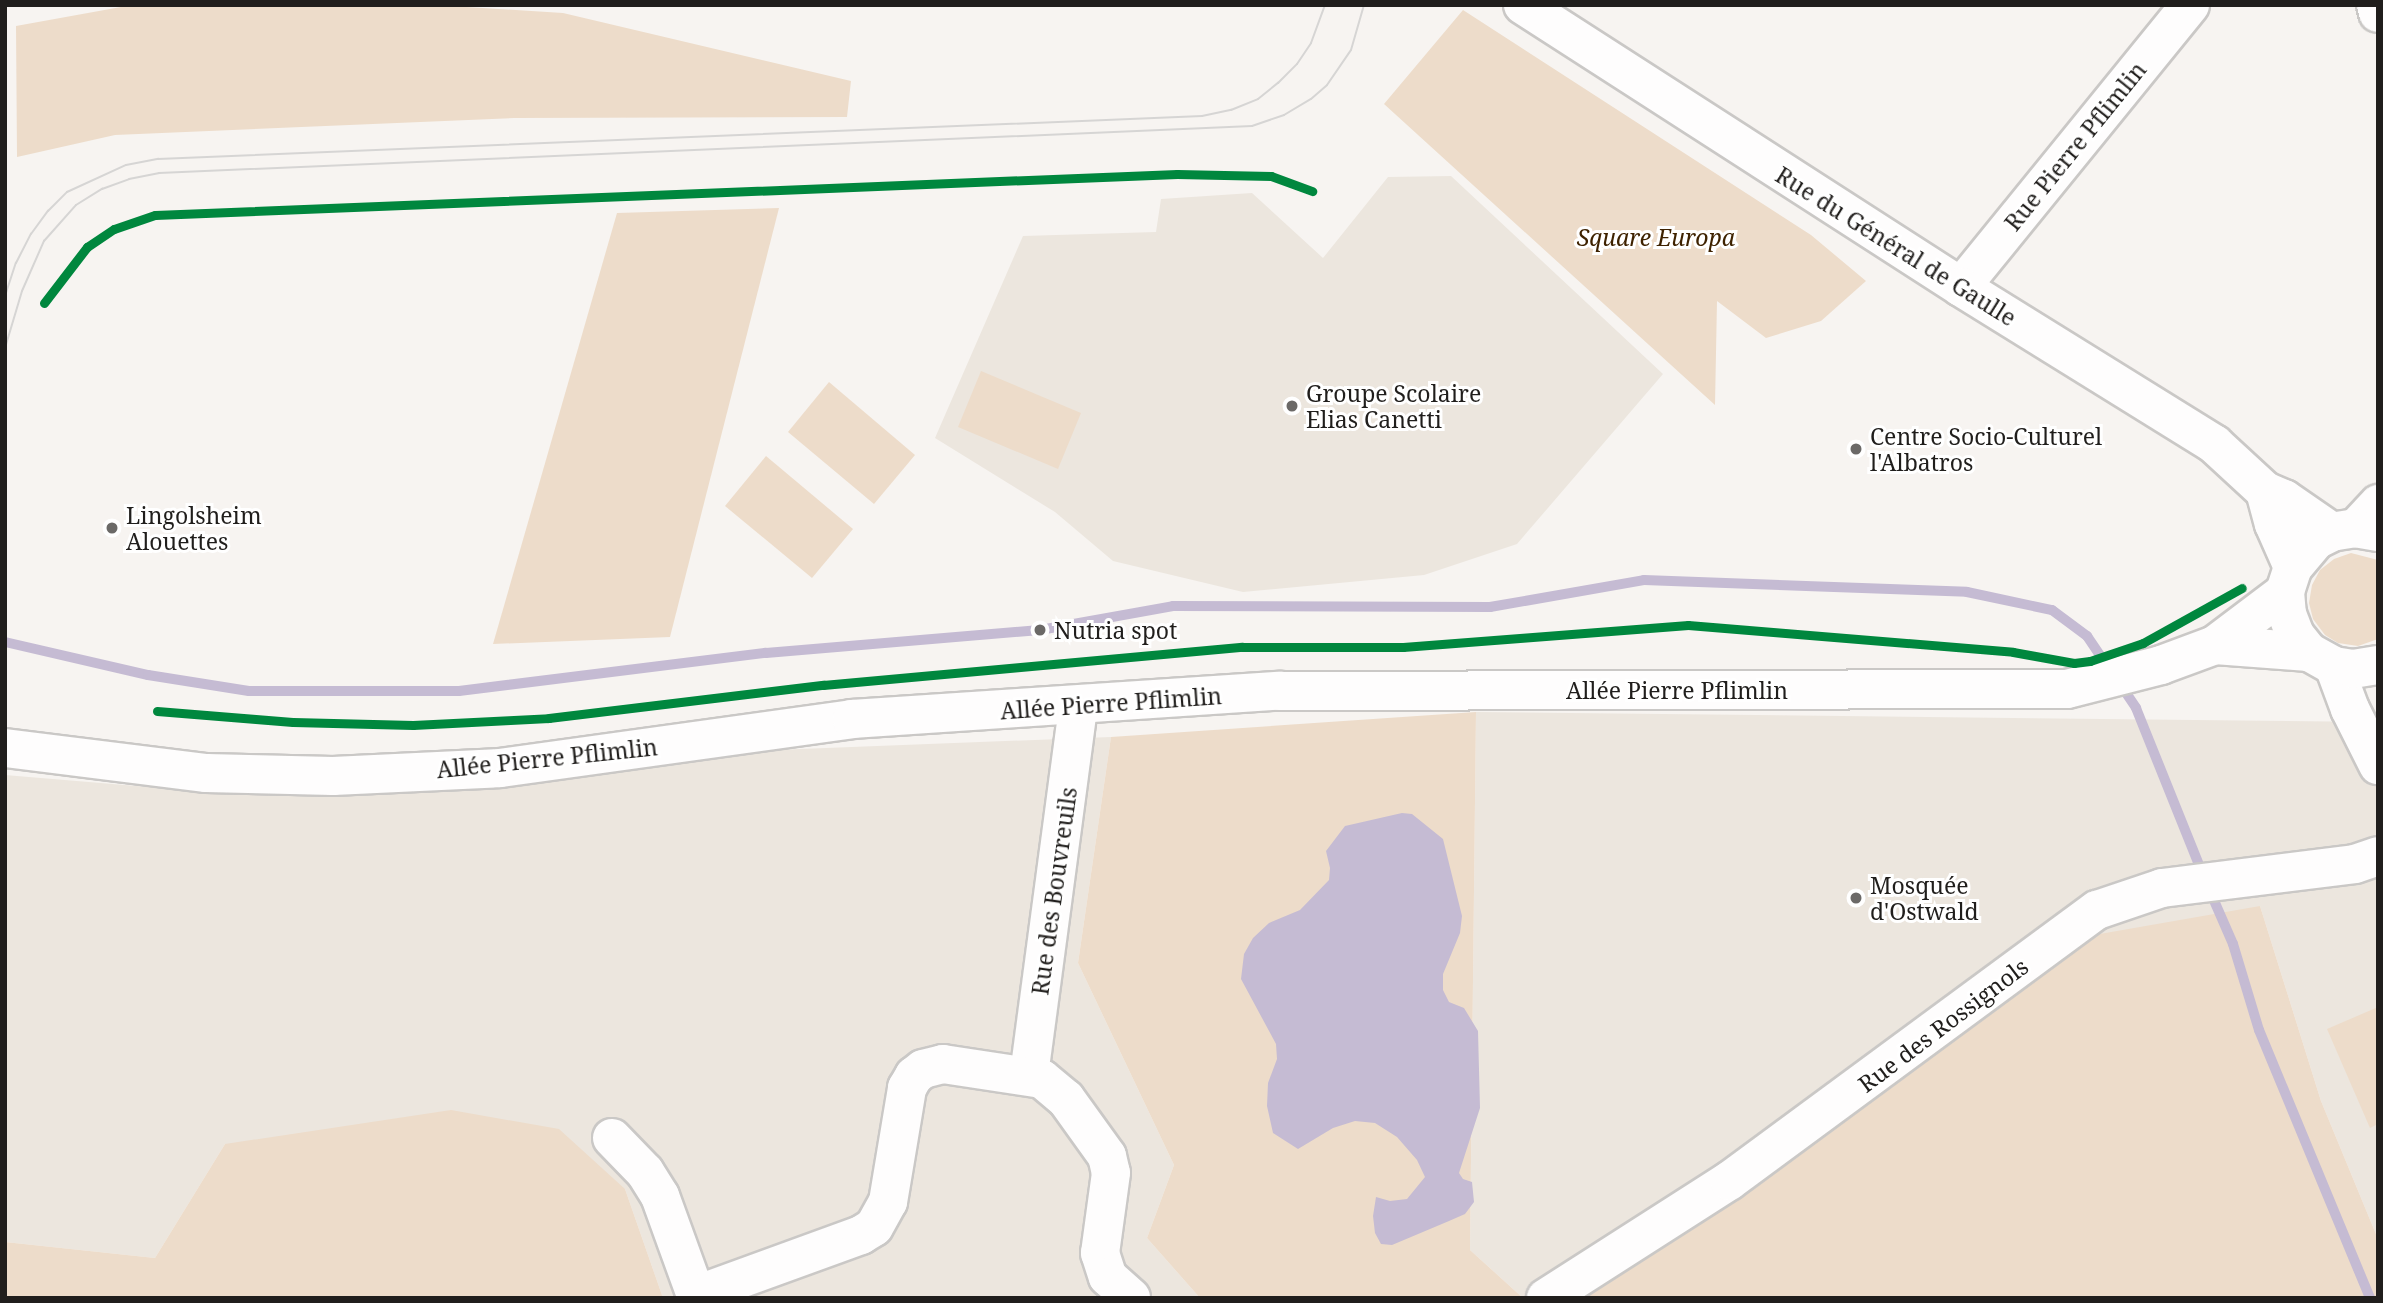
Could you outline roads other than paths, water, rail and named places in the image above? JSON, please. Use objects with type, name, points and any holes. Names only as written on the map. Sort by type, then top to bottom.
[{"type":"street","name":"Rue du Général de Gaulle","points":[[1523,5],[1961,287],[2214,444],[2265,491],[2361,524]]},
{"type":"street","name":"Rue Pierre Pflimlin","points":[[1961,287],[2190,5]]},
{"type":"street","points":[[2376,5],[2378,13]]},
{"type":"street","points":[[2265,491],[2289,579],[2287,614],[2295,635],[2322,659],[2378,765]]},
{"type":"street","name":"Allée Pierre Pflimlin","points":[[5,748],[206,773],[333,776],[500,768],[852,719],[1279,691],[2067,689],[2125,675],[2215,645],[2289,579],[2303,552],[2361,524]]},
{"type":"street","name":"Allée Pierre Pflimlin","points":[[2215,645],[2322,659],[2353,669],[2378,665]]},
{"type":"street","name":"Rue des Bouvreuils","points":[[1029,1075],[1078,706]]},
{"type":"street","name":"Rue des Rossignols","points":[[1546,1298],[1729,1181],[2097,910],[2140,894],[2356,864],[2378,856]]},
{"type":"street","points":[[612,1138],[645,1172],[660,1196],[697,1297],[861,1235],[874,1227],[888,1202],[907,1088],[914,1076],[923,1069],[943,1063],[1029,1075],[1055,1087],[1107,1156],[1111,1173],[1100,1253],[1108,1277],[1131,1298]]},
{"type":"waterway","points":[[5,642],[148,675],[249,691],[459,691],[766,653],[1040,630],[1173,606],[1490,607],[1644,580],[1967,592],[2052,610],[2087,636],[2109,669]]},
{"type":"waterway","points":[[2120,684],[2136,708],[2203,875]]},
{"type":"waterway","points":[[2209,889],[2233,944],[2259,1030],[2370,1298]]},
{"type":"tram line","points":[[5,296],[16,263],[31,234],[48,211],[67,192],[126,165],[158,159],[1202,116],[1231,110],[1258,99],[1278,83],[1297,64],[1311,43],[1325,5]]},
{"type":"tram line","points":[[5,348],[22,291],[44,241],[76,205],[102,189],[129,179],[159,173],[1252,126],[1284,115],[1311,99],[1327,85],[1351,50],[1364,5]]},
{"type":"place","name":"Groupe Scolaire Elias Canetti","points":[[1292,406]]},
{"type":"place","name":"Centre Socio-Culturel l'Albatros","points":[[1856,449]]},
{"type":"place","name":"Lingolsheim Alouettes","points":[[112,528]]},
{"type":"place","name":"Nutria spot","points":[[1040,630]]},
{"type":"place","name":"Mosquée d'Ostwald","points":[[1856,898]]},
{"type":"park label","name":"Square Europa","points":[[1656,237]]}]
